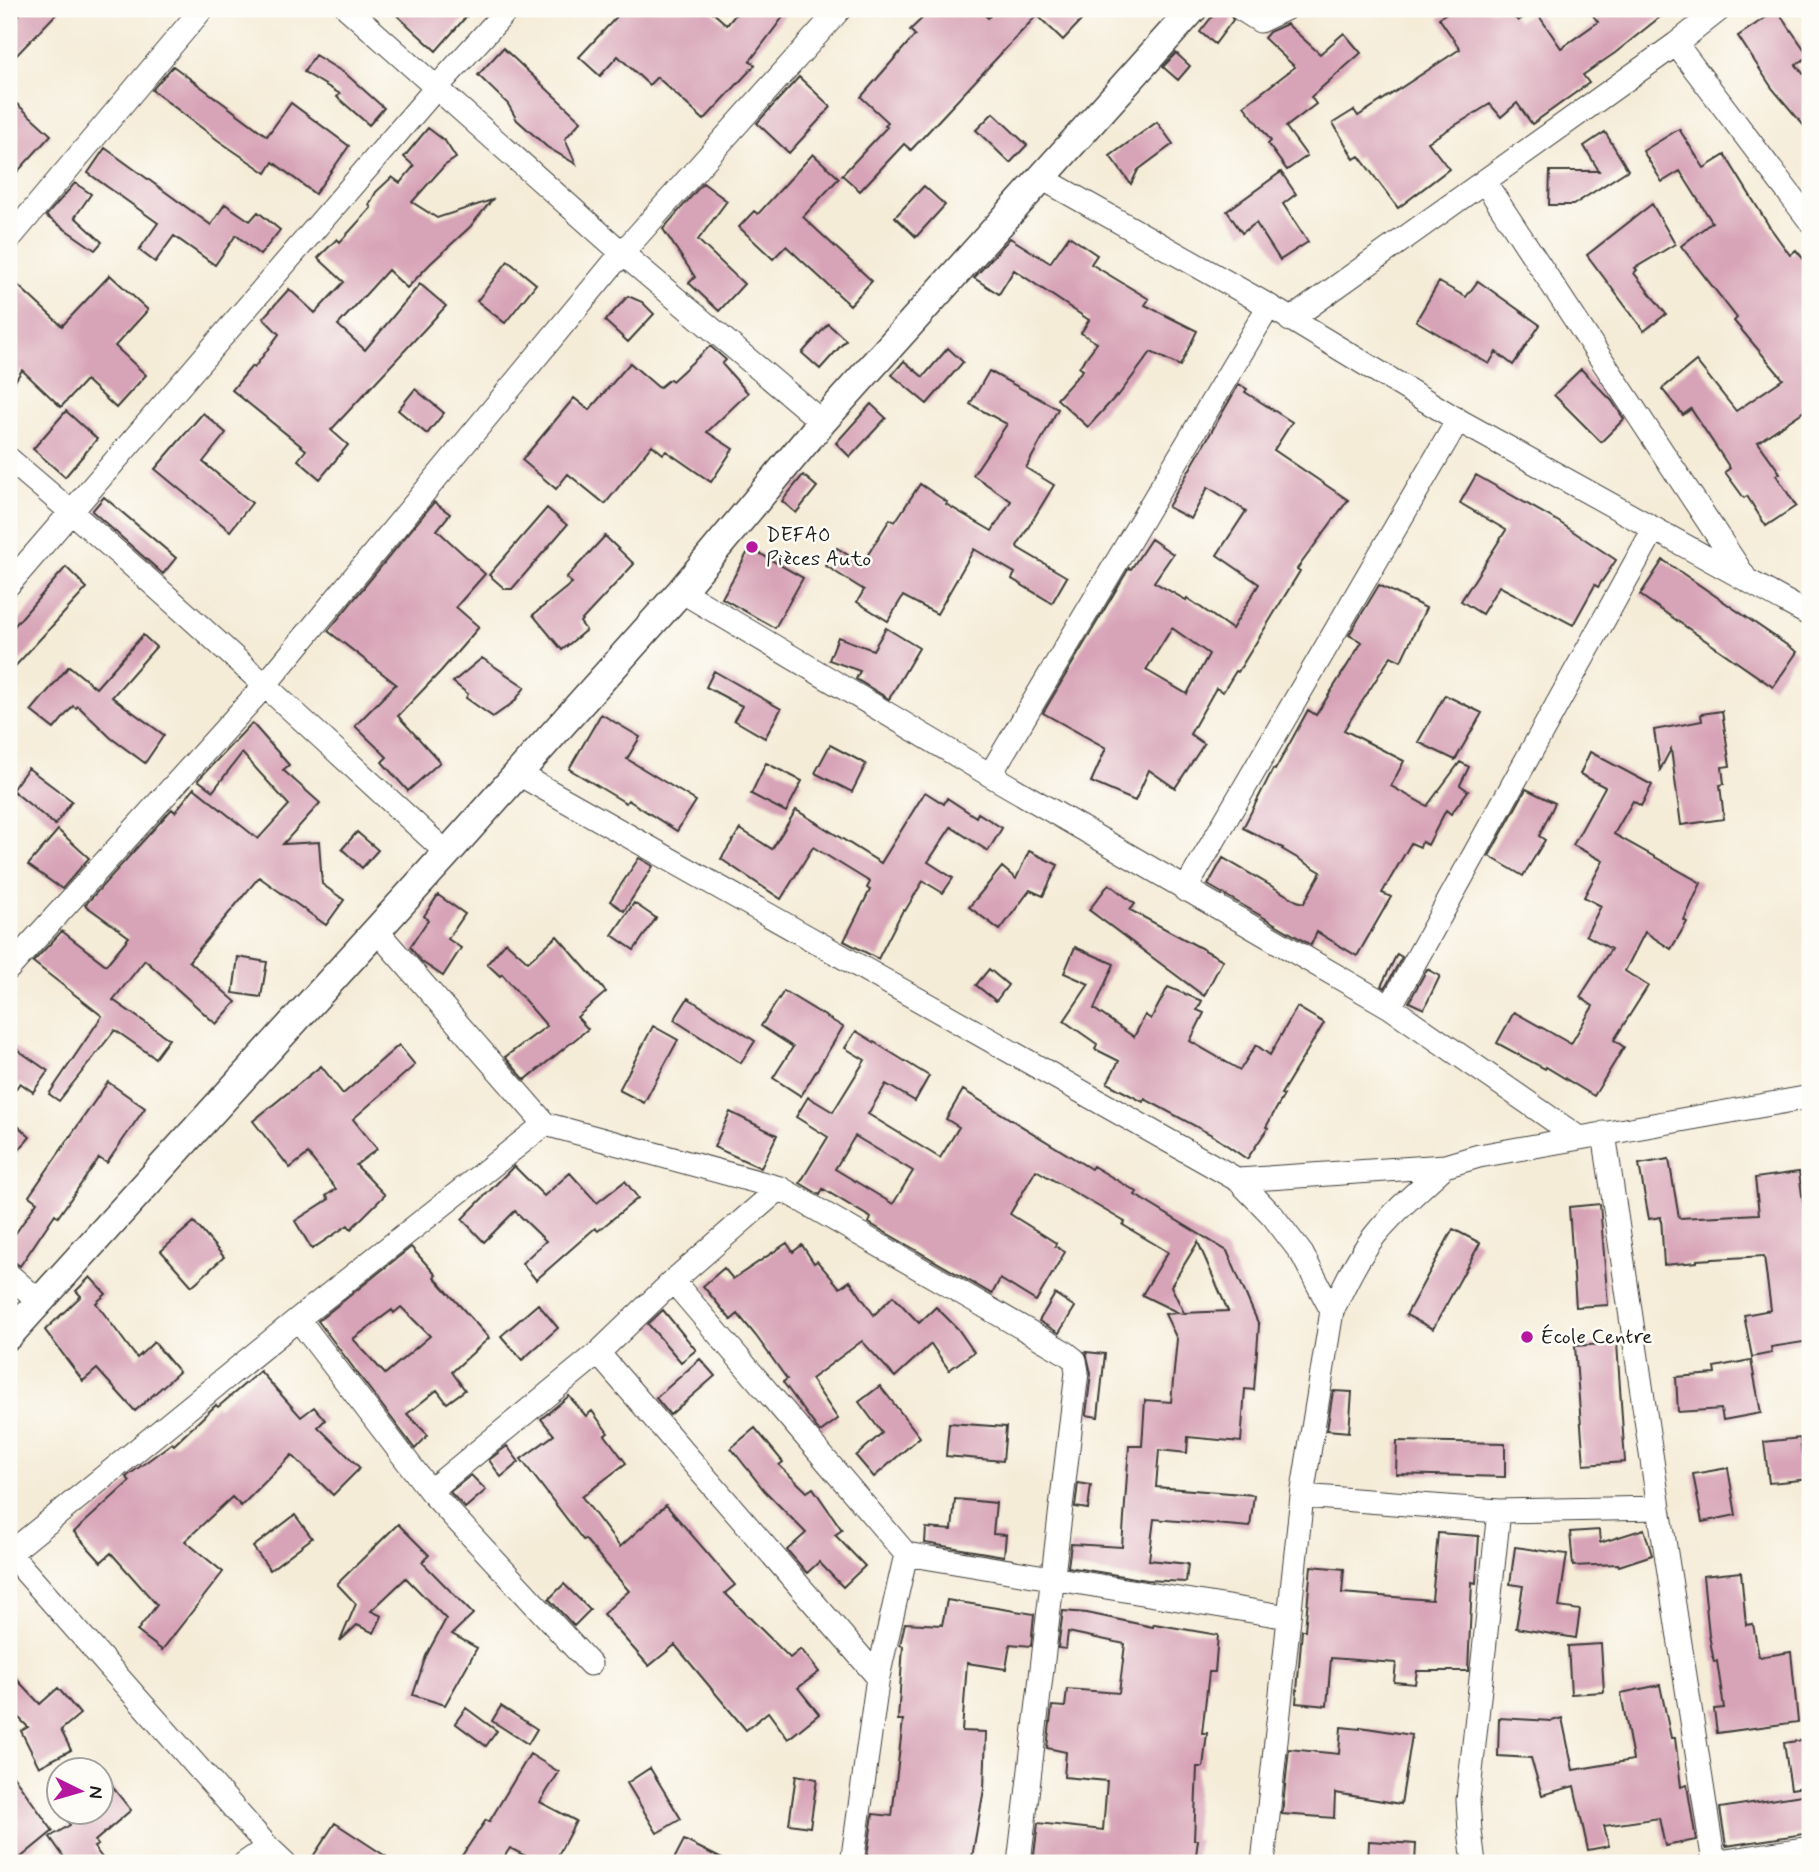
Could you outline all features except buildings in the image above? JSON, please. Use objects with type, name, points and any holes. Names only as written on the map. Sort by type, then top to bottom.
[{"type":"street","points":[[9,239],[202,9]]},
{"type":"street","points":[[348,9],[622,253],[821,422]]},
{"type":"street","points":[[9,584],[436,88],[508,9]]},
{"type":"street","points":[[9,968],[265,685],[622,253],[840,9]]},
{"type":"street","points":[[9,1335],[447,853],[681,591],[821,422],[1194,9]]},
{"type":"street","points":[[1241,9],[1260,21],[1284,9]]},
{"type":"street","points":[[1290,320],[1676,44],[1720,9]]},
{"type":"street","points":[[1676,44],[1810,221]]},
{"type":"street","points":[[1040,177],[1269,306],[1458,420],[1810,615]]},
{"type":"street","points":[[1484,181],[1748,581]]},
{"type":"street","points":[[990,775],[1269,306]]},
{"type":"street","points":[[1185,890],[1458,420]]},
{"type":"street","points":[[9,459],[265,685],[447,853]]},
{"type":"street","points":[[1390,1007],[1654,529]]},
{"type":"street","points":[[681,591],[1185,890],[1390,1007],[1578,1138]]},
{"type":"street","points":[[517,773],[1238,1180],[1273,1216],[1302,1254],[1332,1311]]},
{"type":"street","points":[[377,931],[545,1124],[780,1188],[1075,1360],[1077,1372],[1019,1863]]},
{"type":"street","points":[[1238,1180],[1445,1166],[1479,1156],[1810,1097]]},
{"type":"street","points":[[285,1863],[9,1553],[298,1319],[545,1124]]},
{"type":"street","points":[[1604,1133],[1714,1863],[1810,1848]]},
{"type":"street","points":[[1263,1863],[1301,1496],[1332,1311],[1350,1273],[1376,1235],[1409,1199],[1445,1166]]},
{"type":"street","points":[[430,1491],[598,1353],[673,1281],[780,1188]]},
{"type":"street","points":[[9,1275],[39,1300]]},
{"type":"street","points":[[673,1281],[906,1554],[1288,1617]]},
{"type":"street","points":[[298,1319],[430,1491],[590,1664]]},
{"type":"street","points":[[598,1353],[878,1677]]},
{"type":"street","points":[[1301,1496],[1499,1511],[1659,1508]]},
{"type":"street","points":[[1474,1863],[1468,1800],[1499,1511]]},
{"type":"street","points":[[852,1863],[878,1677],[906,1554]]},
{"type":"street","points":[[245,1863],[268,1847]]},
{"type":"place","name":"DEFAO Pièces Auto","points":[[752,547]]},
{"type":"place","name":"École Centre","points":[[1527,1337]]}]
